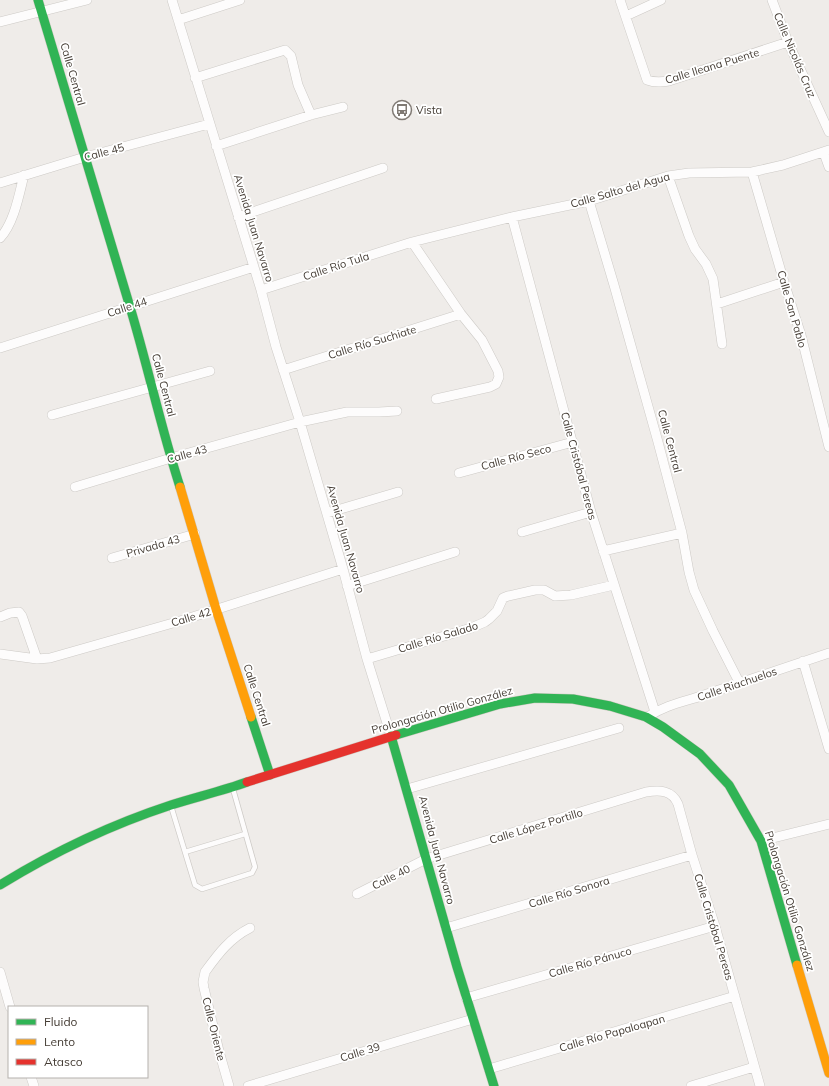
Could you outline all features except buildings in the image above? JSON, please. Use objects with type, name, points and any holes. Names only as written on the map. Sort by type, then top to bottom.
[{"type":"main road","name":"Calle Central","points":[[38,0],[130,306],[171,458],[195,534],[216,609],[270,775]]},
{"type":"main road","name":"Prolongación Otilio González","points":[[0,885],[32,864],[122,823],[391,736],[500,704],[535,698],[573,699],[610,706],[646,718],[663,727],[700,754],[729,785],[761,841],[829,1073]]},
{"type":"main road","name":"Avenida Juan Navarro","points":[[391,736],[472,1019],[494,1086]]},
{"type":"street","points":[[0,22],[86,0]]},
{"type":"street","name":"Avenida Juan Navarro","points":[[172,0],[261,290],[276,348],[327,513],[367,659],[391,736]]},
{"type":"street","points":[[178,20],[240,0]]},
{"type":"street","name":"Calle Ileana Puente","points":[[620,0],[647,80],[654,82],[669,81],[788,42]]},
{"type":"street","points":[[626,16],[661,0]]},
{"type":"street","name":"Calle Nicolás Cruz","points":[[772,0],[788,42],[829,132]]},
{"type":"street","points":[[196,78],[285,50],[291,56],[298,85],[311,115]]},
{"type":"street","points":[[216,146],[311,115],[343,107]]},
{"type":"street","name":"Calle 45","points":[[0,183],[85,157],[210,124]]},
{"type":"street","points":[[826,152],[829,167]]},
{"type":"street","name":"Calle Salto del Agua","points":[[412,242],[512,217],[589,201],[668,176],[689,173],[752,172],[783,165],[826,152]]},
{"type":"street","points":[[238,217],[383,168]]},
{"type":"street","name":"Calle San Pablo","points":[[752,172],[801,335],[829,448]]},
{"type":"street","points":[[0,238],[8,226],[18,200],[24,175]]},
{"type":"street","points":[[668,176],[689,236],[712,275],[715,286],[722,344]]},
{"type":"street","name":"Calle Central","points":[[589,201],[621,307],[682,533],[694,590],[739,682]]},
{"type":"street","name":"Calle Cristóbal Pereas","points":[[512,217],[591,512],[654,712]]},
{"type":"street","points":[[412,242],[461,314],[482,340],[498,371],[498,380],[496,384],[490,387],[436,399]]},
{"type":"street","name":"Calle Río Tula","points":[[261,290],[412,242]]},
{"type":"street","name":"Calle 44","points":[[0,348],[254,267]]},
{"type":"street","points":[[717,304],[784,282]]},
{"type":"street","name":"Calle Río Suchiate","points":[[283,370],[461,314]]},
{"type":"street","points":[[52,415],[210,371]]},
{"type":"street","name":"Calle 43","points":[[75,487],[171,458],[300,422],[347,412],[398,411]]},
{"type":"street","name":"Calle Río Seco","points":[[459,473],[572,442]]},
{"type":"street","points":[[327,513],[398,492]]},
{"type":"street","points":[[522,532],[591,512]]},
{"type":"street","points":[[603,550],[682,533]]},
{"type":"street","name":"Privada 43","points":[[112,558],[195,534]]},
{"type":"street","points":[[347,586],[455,552]]},
{"type":"street","name":"Calle 42","points":[[0,654],[37,659],[64,654],[216,609],[343,569]]},
{"type":"street","name":"Calle Río Salado","points":[[367,659],[471,628],[486,622],[497,611],[504,598],[508,596],[535,590],[544,590],[555,596],[571,595],[614,585]]},
{"type":"street","points":[[0,617],[19,612],[22,616],[37,659]]},
{"type":"street","name":"Calle Riachuelos","points":[[646,718],[665,707],[829,653]]},
{"type":"street","points":[[803,661],[829,749]]},
{"type":"street","points":[[407,789],[619,728]]},
{"type":"street","name":"Calle Cristóbal Pereas","points":[[646,792],[665,792],[676,799],[715,926],[760,1086]]},
{"type":"street","name":"Calle López Portillo","points":[[426,859],[646,792]]},
{"type":"street","points":[[761,841],[829,824]]},
{"type":"street","name":"Calle Río Sonora","points":[[446,928],[692,855]]},
{"type":"street","name":"Calle 40","points":[[357,894],[426,859]]},
{"type":"street","name":"Calle Río Pánuco","points":[[466,998],[715,926]]},
{"type":"street","name":"Calle Oriente","points":[[229,1086],[219,1051],[203,982],[205,972],[229,942],[250,928]]},
{"type":"street","points":[[0,972],[10,1006]]},
{"type":"street","name":"Calle Río Papaloapan","points":[[489,1069],[735,996]]},
{"type":"street","name":"Calle 39","points":[[248,1086],[472,1019]]},
{"type":"street","points":[[691,1086],[754,1067]]},
{"type":"lane","points":[[171,806],[195,885],[202,889],[252,873],[255,867],[233,787]]},
{"type":"lane","points":[[185,852],[245,834]]},
{"type":"traffic: fast","points":[[38,0],[130,307],[180,487]]},
{"type":"traffic: fast","points":[[396,735],[500,704],[535,698],[573,699],[610,706],[646,717],[663,727],[700,754],[729,785],[761,841],[797,965]]},
{"type":"traffic: fast","points":[[251,717],[270,775]]},
{"type":"traffic: fast","points":[[391,736],[457,967],[494,1086]]},
{"type":"traffic: fast","points":[[0,885],[40,862],[105,830],[171,805],[247,782]]},
{"type":"traffic: slow","points":[[180,487],[216,609],[251,717]]},
{"type":"traffic: slow","points":[[797,965],[829,1073]]},
{"type":"traffic: jam","points":[[247,782],[396,735]]},
{"type":"place","name":"Vista","points":[[402,110]]}]
